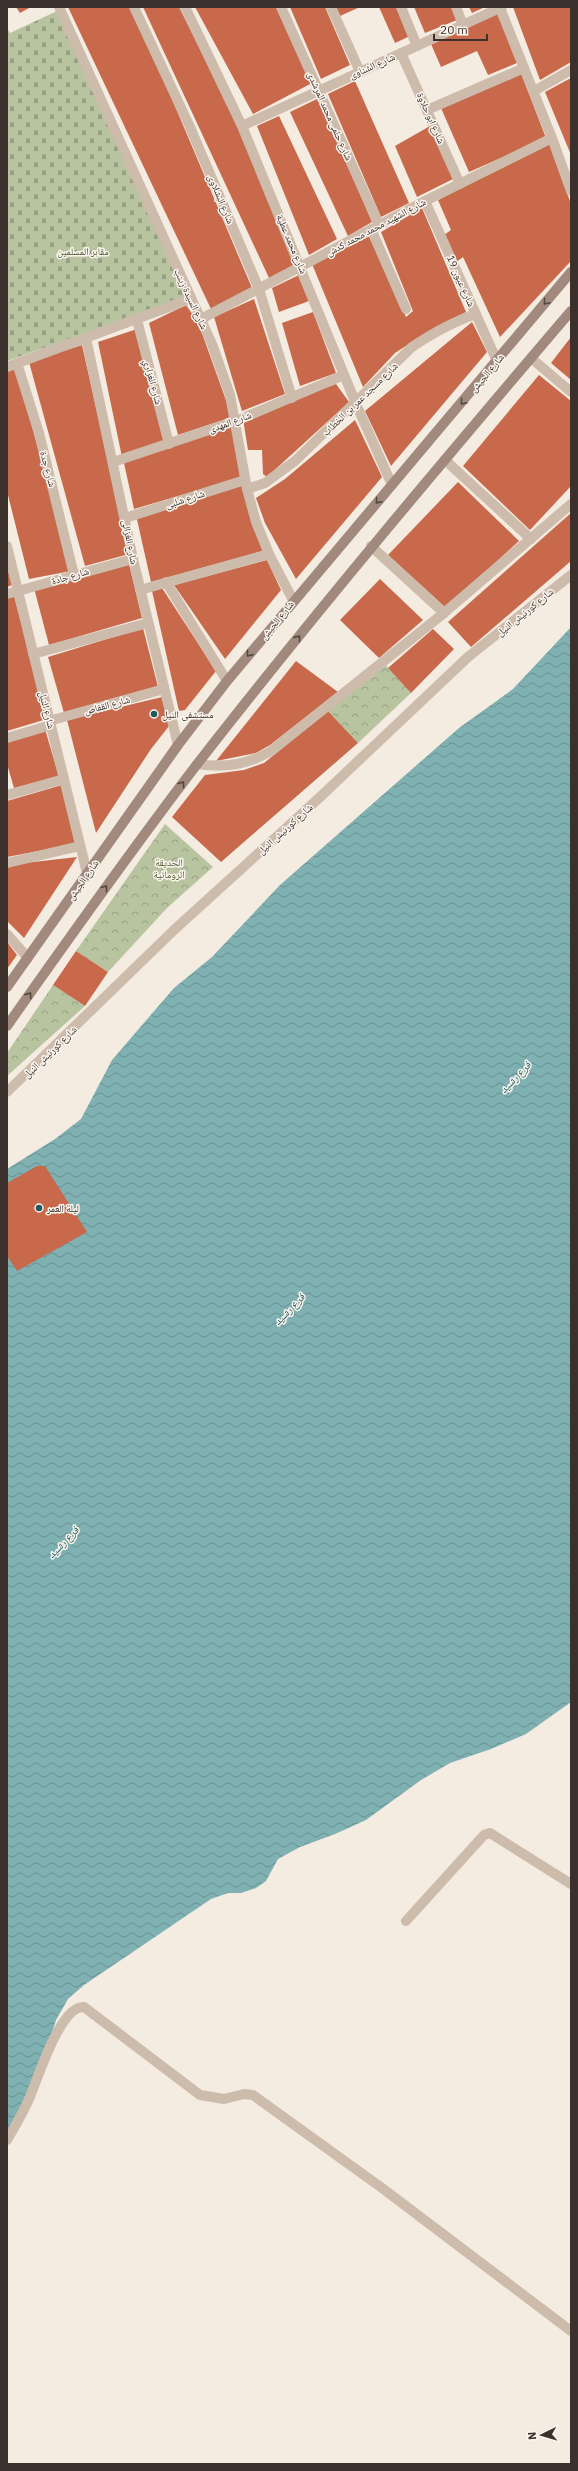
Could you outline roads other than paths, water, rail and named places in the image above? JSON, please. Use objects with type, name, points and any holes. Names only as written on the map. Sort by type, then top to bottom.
[{"type":"main road","name":"شارع الجيش","points":[[7,987],[178,745],[227,681],[293,600],[571,272]]},
{"type":"main road","points":[[7,1026],[100,894],[197,764],[371,546],[571,312]]},
{"type":"street","name":"شارع السيدة زينب","points":[[59,7],[190,299],[201,319],[222,369],[236,420],[246,485],[269,554],[293,600]]},
{"type":"street","name":"شارع البشلاوى","points":[[134,7],[190,127],[259,289],[292,398]]},
{"type":"street","name":"شارع محمد عطية","points":[[184,7],[242,126],[302,267],[356,404],[392,485]]},
{"type":"street","name":"شارع حلمى محمد المرشدى","points":[[281,7],[318,90],[375,227],[406,309]]},
{"type":"street","points":[[331,7],[360,72]]},
{"type":"street","points":[[401,7],[417,46]]},
{"type":"street","points":[[456,7],[463,25]]},
{"type":"street","points":[[501,8],[571,191]]},
{"type":"street","name":"شارع الشناوى","points":[[242,126],[318,90],[501,8]]},
{"type":"street","name":"شارع ابو حلاوة","points":[[401,53],[460,184]]},
{"type":"street","points":[[427,110],[524,68]]},
{"type":"street","points":[[534,91],[571,70]]},
{"type":"street","name":"شارع الشهيد محمد محمد كدش","points":[[201,319],[425,201],[552,138]]},
{"type":"street","name":"شارع عيون 19","points":[[425,201],[497,361]]},
{"type":"street","points":[[7,367],[137,320],[190,299]]},
{"type":"street","name":"شارع مسجد عمر بن الخطاب","points":[[246,485],[281,473],[356,404],[412,347],[432,333],[454,322],[476,314]]},
{"type":"street","name":"شارع الغزاري","points":[[137,320],[169,444]]},
{"type":"street","name":"شارع الغزالى","points":[[86,338],[140,590],[178,745]]},
{"type":"street","points":[[531,358],[571,392]]},
{"type":"street","name":"شارع جدة","points":[[17,363],[39,433],[74,575]]},
{"type":"street","name":"شارع المهدى","points":[[113,462],[236,420],[292,398],[344,375]]},
{"type":"street","points":[[445,460],[531,539]]},
{"type":"street","name":"شارع شلبى","points":[[125,518],[246,485]]},
{"type":"street","points":[[197,764],[228,766],[258,759],[271,751],[444,612],[571,504]]},
{"type":"street","name":"شارع النيل","points":[[7,546],[87,873]]},
{"type":"street","points":[[371,546],[444,612]]},
{"type":"street","points":[[140,590],[269,554]]},
{"type":"street","name":"شارع جادة","points":[[7,594],[133,558]]},
{"type":"street","name":"شارع كورنيش النيل","points":[[7,1092],[174,930],[318,799],[468,658],[571,575]]},
{"type":"street","points":[[166,582],[227,681]]},
{"type":"street","points":[[33,654],[148,623]]},
{"type":"street","name":"شارع القفاص","points":[[7,738],[50,723],[164,689]]},
{"type":"street","points":[[7,794],[64,779]]},
{"type":"street","points":[[7,863],[80,846]]},
{"type":"street","points":[[7,934],[28,958]]},
{"type":"street","points":[[406,1921],[486,1834],[493,1834],[571,1884]]},
{"type":"street","points":[[7,2140],[29,2098],[45,2055],[68,2018],[77,2008],[84,2007],[200,2095],[224,2099],[244,2094],[253,2095],[382,2188],[571,2331]]},
{"type":"water","name":"فرع رشيد","points":[[571,627],[571,1702],[526,1734],[491,1749],[450,1763],[421,1780],[366,1820],[335,1834],[300,1847],[278,1859],[266,1881],[256,1888],[241,1893],[228,1893],[211,1899],[84,1985],[68,1999],[56,2020],[36,2083],[7,2135],[7,1169],[55,1139],[81,1119],[112,1060],[174,988],[212,957],[280,885],[459,728],[513,689]]},
{"type":"place","name":"مستشفى النيل","points":[[154,714]]},
{"type":"place","name":"ليلة العمر","points":[[39,1208]]},
{"type":"park label","name":"مقابر المسلمين","points":[[83,251]]},
{"type":"park label","name":"الحديقة الرومانية","points":[[169,868]]}]
